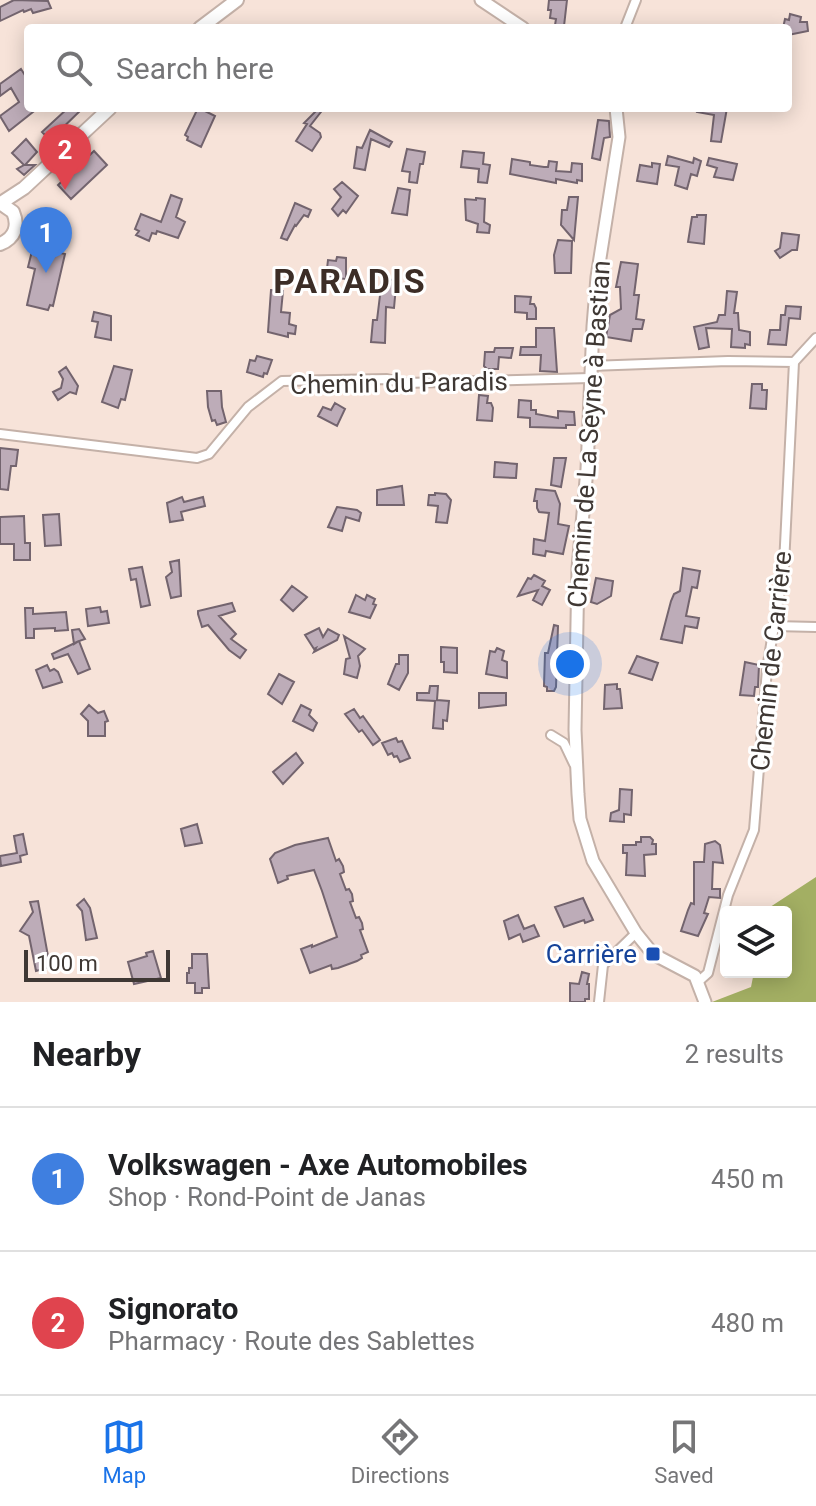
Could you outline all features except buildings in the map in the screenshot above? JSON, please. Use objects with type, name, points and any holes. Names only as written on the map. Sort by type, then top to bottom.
[{"type":"main road","points":[[201,24],[222,0]]},
{"type":"main road","points":[[204,24],[237,0]]},
{"type":"main road","points":[[0,244],[15,231],[16,218],[0,203],[24,188],[106,112]]},
{"type":"main road","points":[[13,212],[24,188]]},
{"type":"street","points":[[481,0],[517,24]]},
{"type":"street","points":[[627,24],[636,0]]},
{"type":"street","name":"Chemin de La Seyne à Bastian","points":[[616,112],[619,137],[597,277],[587,469],[578,568],[575,730],[580,819],[593,861],[636,933],[653,954],[690,972],[699,981]]},
{"type":"street","points":[[794,362],[816,338]]},
{"type":"street","name":"Chemin du Paradis","points":[[0,434],[197,458],[209,454],[248,407],[282,381],[387,379],[406,383],[728,361],[794,362]]},
{"type":"street","name":"Chemin de Carrière","points":[[699,981],[708,973],[728,895],[754,830],[767,669],[784,565],[794,362]]},
{"type":"street","points":[[774,626],[816,627]]},
{"type":"street","points":[[575,730],[551,735],[559,738],[568,749],[576,772]]},
{"type":"street","points":[[599,1002],[603,965],[636,933]]},
{"type":"street","points":[[699,981],[705,1002]]},
{"type":"green space","points":[[816,877],[816,1002],[712,1002],[751,987],[753,978],[792,978],[792,906],[772,906]]},
{"type":"place","name":"Signorato","points":[[65,190]]},
{"type":"place","name":"Volkswagen - Axe Automobiles","points":[[46,273]]},
{"type":"place","name":"Carrière","points":[[653,954]]},
{"type":"district","name":"PARADIS","points":[[350,281]]}]
